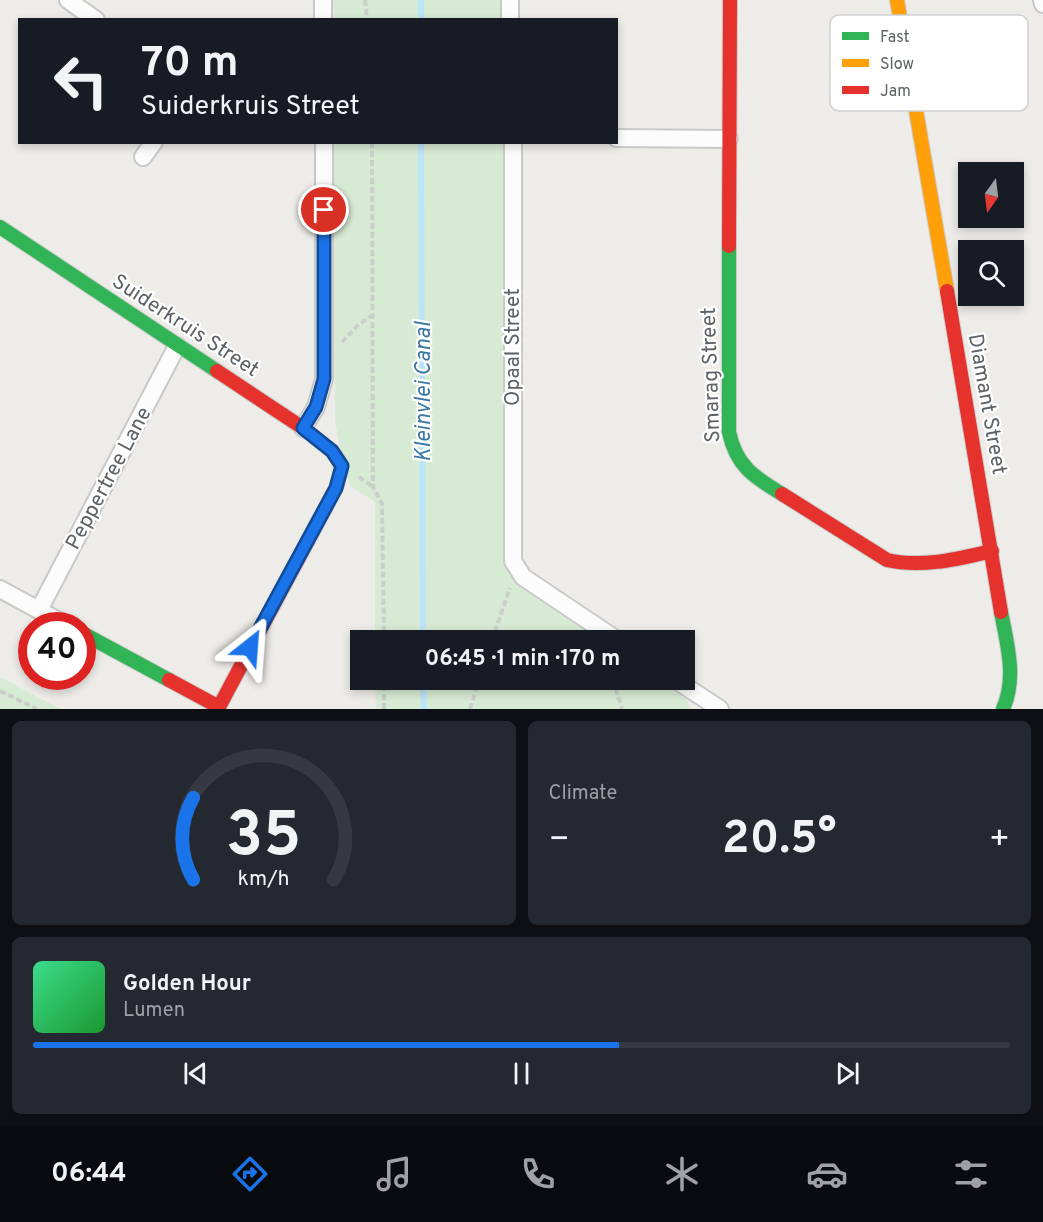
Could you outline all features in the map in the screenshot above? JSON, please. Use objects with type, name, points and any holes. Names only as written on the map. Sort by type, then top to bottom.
[{"type":"street","points":[[68,0],[93,18]]},
{"type":"street","points":[[323,0],[324,18]]},
{"type":"street","points":[[510,0],[510,18]]},
{"type":"street","name":"Smarag Street","points":[[730,0],[729,432],[733,452],[743,466],[761,481],[887,560],[917,566],[992,551]]},
{"type":"street","name":"Diamant Street","points":[[897,0],[900,15]]},
{"type":"street","name":"Diamant Street","points":[[916,111],[1009,657],[1010,693],[1003,709]]},
{"type":"street","points":[[618,138],[729,139]]},
{"type":"street","points":[[143,157],[153,144]]},
{"type":"street","points":[[303,428],[316,407],[324,379],[324,144]]},
{"type":"street","name":"Opaal Street","points":[[513,144],[511,552],[516,570]]},
{"type":"street","name":"Suiderkruis Street","points":[[2,232],[303,428],[332,451],[342,466],[336,488],[221,708]]},
{"type":"street","name":"Peppertree Lane","points":[[39,610],[177,346]]},
{"type":"street","points":[[516,570],[602,630]]},
{"type":"street","points":[[0,589],[43,612]]},
{"type":"street","points":[[96,641],[221,708]]},
{"type":"street","points":[[689,690],[711,706]]},
{"type":"path","points":[[365,0],[366,18]]},
{"type":"path","points":[[372,144],[373,487],[382,504],[384,630]]},
{"type":"path","points":[[324,346],[339,346],[357,326],[372,314]]},
{"type":"path","points":[[495,630],[516,570]]},
{"type":"path","points":[[384,690],[384,709]]},
{"type":"path","points":[[470,709],[476,690]]},
{"type":"path","points":[[616,690],[622,709]]},
{"type":"path","points":[[0,691],[37,709]]},
{"type":"green space","points":[[333,0],[502,0],[502,18],[334,18]]},
{"type":"green space","points":[[334,144],[503,144],[506,565],[513,579],[521,587],[586,630],[375,630],[375,502],[351,486],[343,465],[335,421]]},
{"type":"green space","points":[[0,677],[18,686],[18,690],[25,690],[61,709],[0,709]]},
{"type":"green space","points":[[375,690],[673,690],[686,699],[691,709],[376,709]]},
{"type":"waterway","name":"Kleinvlei Canal","points":[[421,0],[421,18]]},
{"type":"waterway","name":"Kleinvlei Canal","points":[[421,144],[423,630]]},
{"type":"waterway","name":"Kleinvlei Canal","points":[[423,690],[424,709]]},
{"type":"traffic: fast","points":[[0,227],[217,371]]},
{"type":"traffic: fast","points":[[729,246],[729,432],[741,462],[755,476],[782,494]]},
{"type":"traffic: fast","points":[[1001,612],[1010,661],[1009,685],[1003,709]]},
{"type":"traffic: fast","points":[[96,641],[169,680]]},
{"type":"traffic: slow","points":[[897,0],[900,15]]},
{"type":"traffic: slow","points":[[916,111],[947,291]]},
{"type":"traffic: jam","points":[[729,246],[730,0]]},
{"type":"traffic: jam","points":[[947,291],[1001,612]]},
{"type":"traffic: jam","points":[[169,680],[219,707],[336,488],[342,466],[332,451],[303,428],[217,371]]},
{"type":"traffic: jam","points":[[782,494],[887,560],[927,563],[992,551]]},
{"type":"route","points":[[250,647],[336,488],[342,466],[332,451],[303,428],[316,407],[324,379],[324,210]]}]
